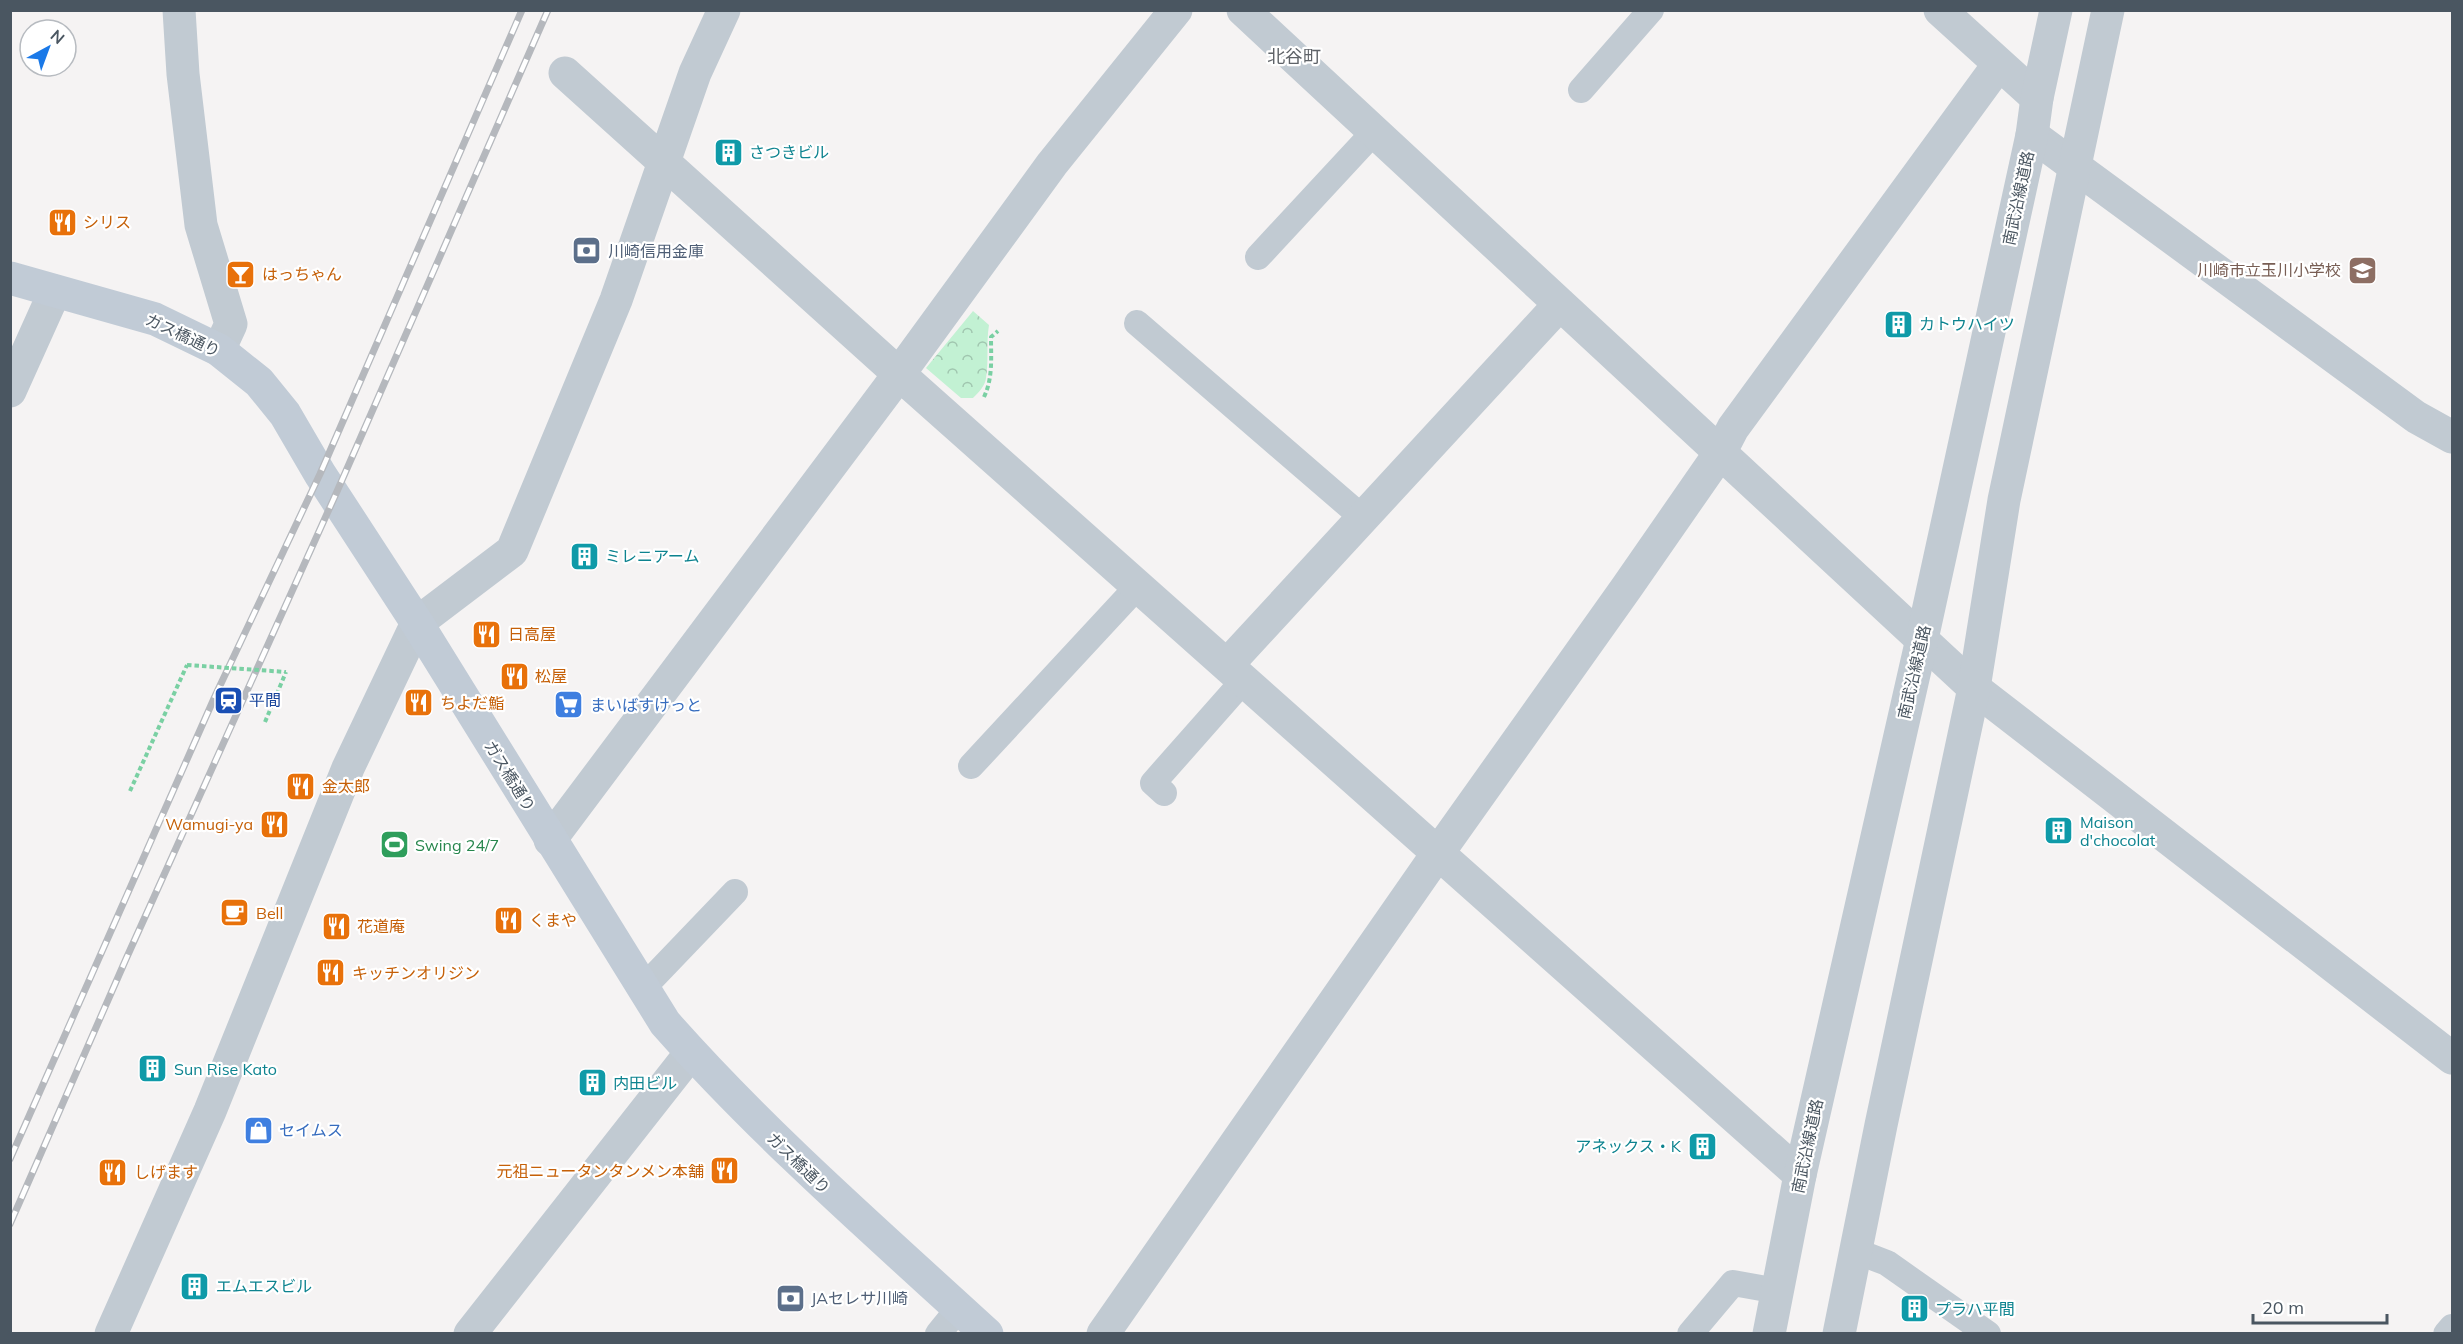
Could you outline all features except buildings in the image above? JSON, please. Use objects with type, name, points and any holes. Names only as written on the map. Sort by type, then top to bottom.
[{"type":"main road","name":"ガス橋通り","points":[[10,278],[155,319],[219,350],[259,382],[285,414],[320,474],[417,623],[665,1023],[690,1054],[838,1200],[987,1334]]},
{"type":"street","points":[[179,10],[183,74],[201,225],[231,324],[219,350]]},
{"type":"street","points":[[111,1334],[210,1111],[348,768],[417,623],[512,551],[616,300],[694,73],[724,10]]},
{"type":"street","points":[[550,840],[899,374],[1052,164],[1176,10]]},
{"type":"street","points":[[1243,10],[1974,688],[2452,1058]]},
{"type":"street","points":[[1940,10],[2037,98]]},
{"type":"street","name":"南武沿線道路","points":[[1770,1334],[1800,1175],[1922,639],[2032,135],[2037,98],[2056,10]]},
{"type":"street","points":[[1839,1334],[1974,688],[2004,500],[2108,10]]},
{"type":"street","points":[[1103,1334],[1720,453],[1733,428],[1999,64]]},
{"type":"street","points":[[565,73],[1138,586],[1162,617],[1235,672],[1298,740],[1438,853],[1800,1175]]},
{"type":"street","points":[[2032,135],[2416,417],[2452,437]]},
{"type":"street","points":[[10,391],[55,291]]},
{"type":"street","points":[[1235,672],[1363,518],[1560,304]]},
{"type":"street","points":[[470,1334],[690,1054]]},
{"type":"lane","points":[[1581,90],[1651,10]]},
{"type":"lane","points":[[1258,257],[1374,132]]},
{"type":"lane","points":[[1137,322],[1363,518]]},
{"type":"lane","points":[[971,766],[1138,586]]},
{"type":"lane","points":[[1164,793],[1153,783],[1235,672]]},
{"type":"lane","points":[[643,988],[735,892]]},
{"type":"lane","points":[[1856,1251],[1887,1263],[1988,1334]]},
{"type":"lane","points":[[1690,1334],[1732,1283],[1778,1291]]},
{"type":"lane","points":[[938,1334],[959,1308]]},
{"type":"lane","points":[[2446,1334],[2452,1327]]},
{"type":"path","points":[[961,429],[982,403],[989,386],[991,338],[998,331]]},
{"type":"path","points":[[130,791],[187,665],[286,672],[265,722]]},
{"type":"green space","points":[[973,311],[989,325],[986,378],[983,386],[973,398],[961,398],[926,368]]},
{"type":"railway","points":[[10,1159],[216,694],[320,474],[522,10]]},
{"type":"railway","points":[[10,1224],[126,959],[335,496],[548,10]]},
{"type":"place","name":"さつきビル","points":[[728,152]]},
{"type":"place","name":"シリス","points":[[62,222]]},
{"type":"place","name":"川崎信用金庫","points":[[587,251]]},
{"type":"place","name":"川崎市立玉川小学校","points":[[2362,270]]},
{"type":"place","name":"はっちゃん","points":[[241,274]]},
{"type":"place","name":"カトウハイツ","points":[[1898,324]]},
{"type":"place","name":"ミレニアーム","points":[[584,556]]},
{"type":"place","name":"日高屋","points":[[487,634]]},
{"type":"place","name":"松屋","points":[[514,676]]},
{"type":"place","name":"平間","points":[[228,700]]},
{"type":"place","name":"ちよだ鮨","points":[[419,703]]},
{"type":"place","name":"まいばすけっと","points":[[569,705]]},
{"type":"place","name":"金太郎","points":[[301,786]]},
{"type":"place","name":"Wamugi-ya","points":[[274,824]]},
{"type":"place","name":"Maison d'chocolat","points":[[2059,831]]},
{"type":"place","name":"Swing 24/7","points":[[394,845]]},
{"type":"place","name":"Bell","points":[[235,913]]},
{"type":"place","name":"くまや","points":[[508,920]]},
{"type":"place","name":"花道庵","points":[[336,926]]},
{"type":"place","name":"キッチンオリジン","points":[[331,973]]},
{"type":"place","name":"Sun Rise Kato","points":[[153,1069]]},
{"type":"place","name":"内田ビル","points":[[592,1083]]},
{"type":"place","name":"セイムス","points":[[258,1130]]},
{"type":"place","name":"アネックス・K","points":[[1702,1146]]},
{"type":"place","name":"元祖ニュータンタンメン本舗","points":[[725,1171]]},
{"type":"place","name":"しげます","points":[[113,1172]]},
{"type":"place","name":"エムエスビル","points":[[195,1286]]},
{"type":"place","name":"JAセレサ川崎","points":[[790,1298]]},
{"type":"place","name":"プラハ平間","points":[[1914,1309]]},
{"type":"district","name":"北谷町","points":[[1294,57]]}]
